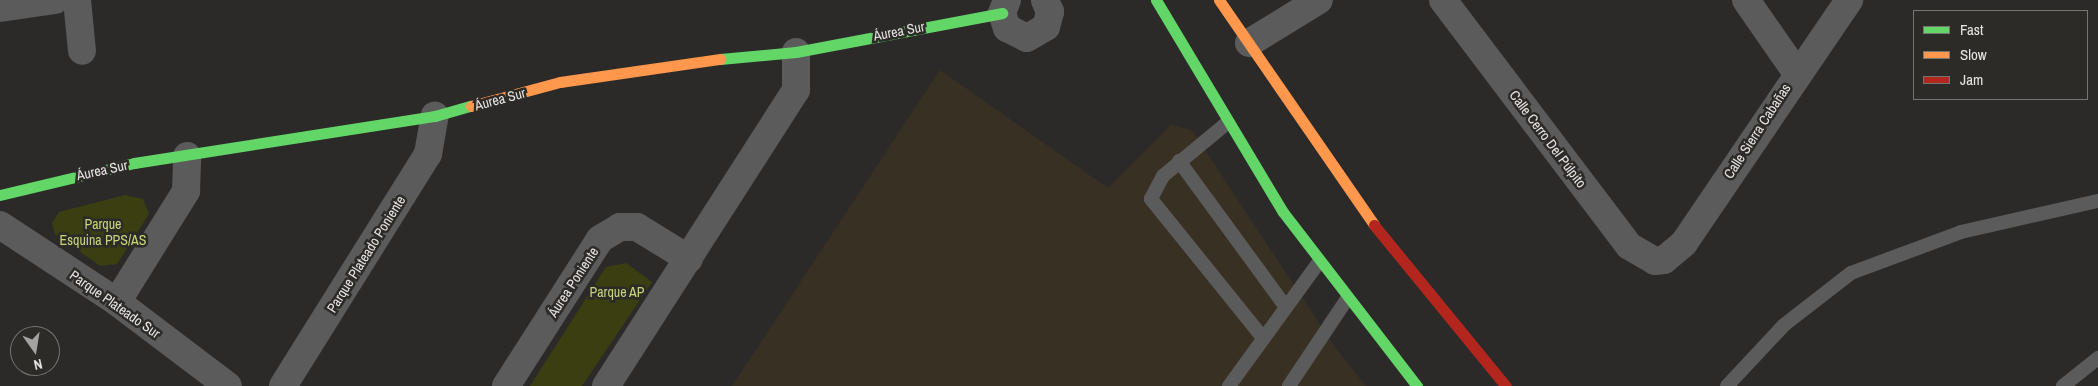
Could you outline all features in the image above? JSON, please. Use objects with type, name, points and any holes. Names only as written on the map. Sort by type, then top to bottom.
[{"type":"street","points":[[0,8],[55,0]]},
{"type":"street","points":[[77,0],[82,51]]},
{"type":"street","points":[[1156,0],[1227,122],[1319,262],[1417,386]]},
{"type":"street","points":[[1219,0],[1352,199],[1506,386]]},
{"type":"street","points":[[1248,43],[1319,0]]},
{"type":"street","name":"Calle Cerro Del Púlpito","points":[[1443,0],[1629,246],[1646,258],[1664,260]]},
{"type":"street","points":[[1746,0],[1796,72]]},
{"type":"street","name":"Calle Sierra Cabañas","points":[[1664,260],[1684,243],[1796,72],[1849,0]]},
{"type":"street","name":"Áurea Sur","points":[[0,195],[134,163],[188,156],[253,142],[435,116],[569,81],[660,65],[796,52],[1005,7],[1012,34],[1034,36],[1049,20],[1051,2]]},
{"type":"street","points":[[606,386],[796,90],[796,52]]},
{"type":"street","name":"Parque Plateado Poniente","points":[[283,386],[428,154],[435,116]]},
{"type":"street","points":[[117,302],[186,191],[188,156]]},
{"type":"street","name":"Parque Plateado Sur","points":[[0,225],[117,302],[228,386]]},
{"type":"street","name":"Áurea Poniente","points":[[506,386],[600,239],[620,227],[637,227],[689,259]]},
{"type":"lane","points":[[1227,122],[1179,161],[1154,186],[1154,207],[1263,338]]},
{"type":"lane","points":[[1179,161],[1286,307]]},
{"type":"lane","points":[[1727,386],[1784,325],[1851,273],[1961,232],[2098,201]]},
{"type":"lane","points":[[1229,386],[1319,262]]},
{"type":"lane","points":[[1289,386],[1347,299]]},
{"type":"lane","points":[[2063,386],[2098,358]]},
{"type":"shaded area","points":[[940,70],[1108,188],[1171,125],[1192,130],[1334,346],[1366,386],[732,386]]},
{"type":"green space","name":"Parque Esquina PPS/AS","points":[[125,195],[143,199],[149,214],[117,264],[100,266],[55,234],[52,223],[59,212]]},
{"type":"green space","name":"Parque AP","points":[[626,263],[652,282],[582,386],[530,386],[606,267]]},
{"type":"traffic: fast","points":[[1156,0],[1283,212],[1417,386]]},
{"type":"traffic: fast","points":[[720,59],[796,52],[1002,13]]},
{"type":"traffic: fast","points":[[0,195],[134,163],[435,116],[471,106]]},
{"type":"traffic: slow","points":[[1219,0],[1374,225]]},
{"type":"traffic: slow","points":[[471,106],[560,82],[720,59]]},
{"type":"traffic: jam","points":[[1374,225],[1506,386]]}]
